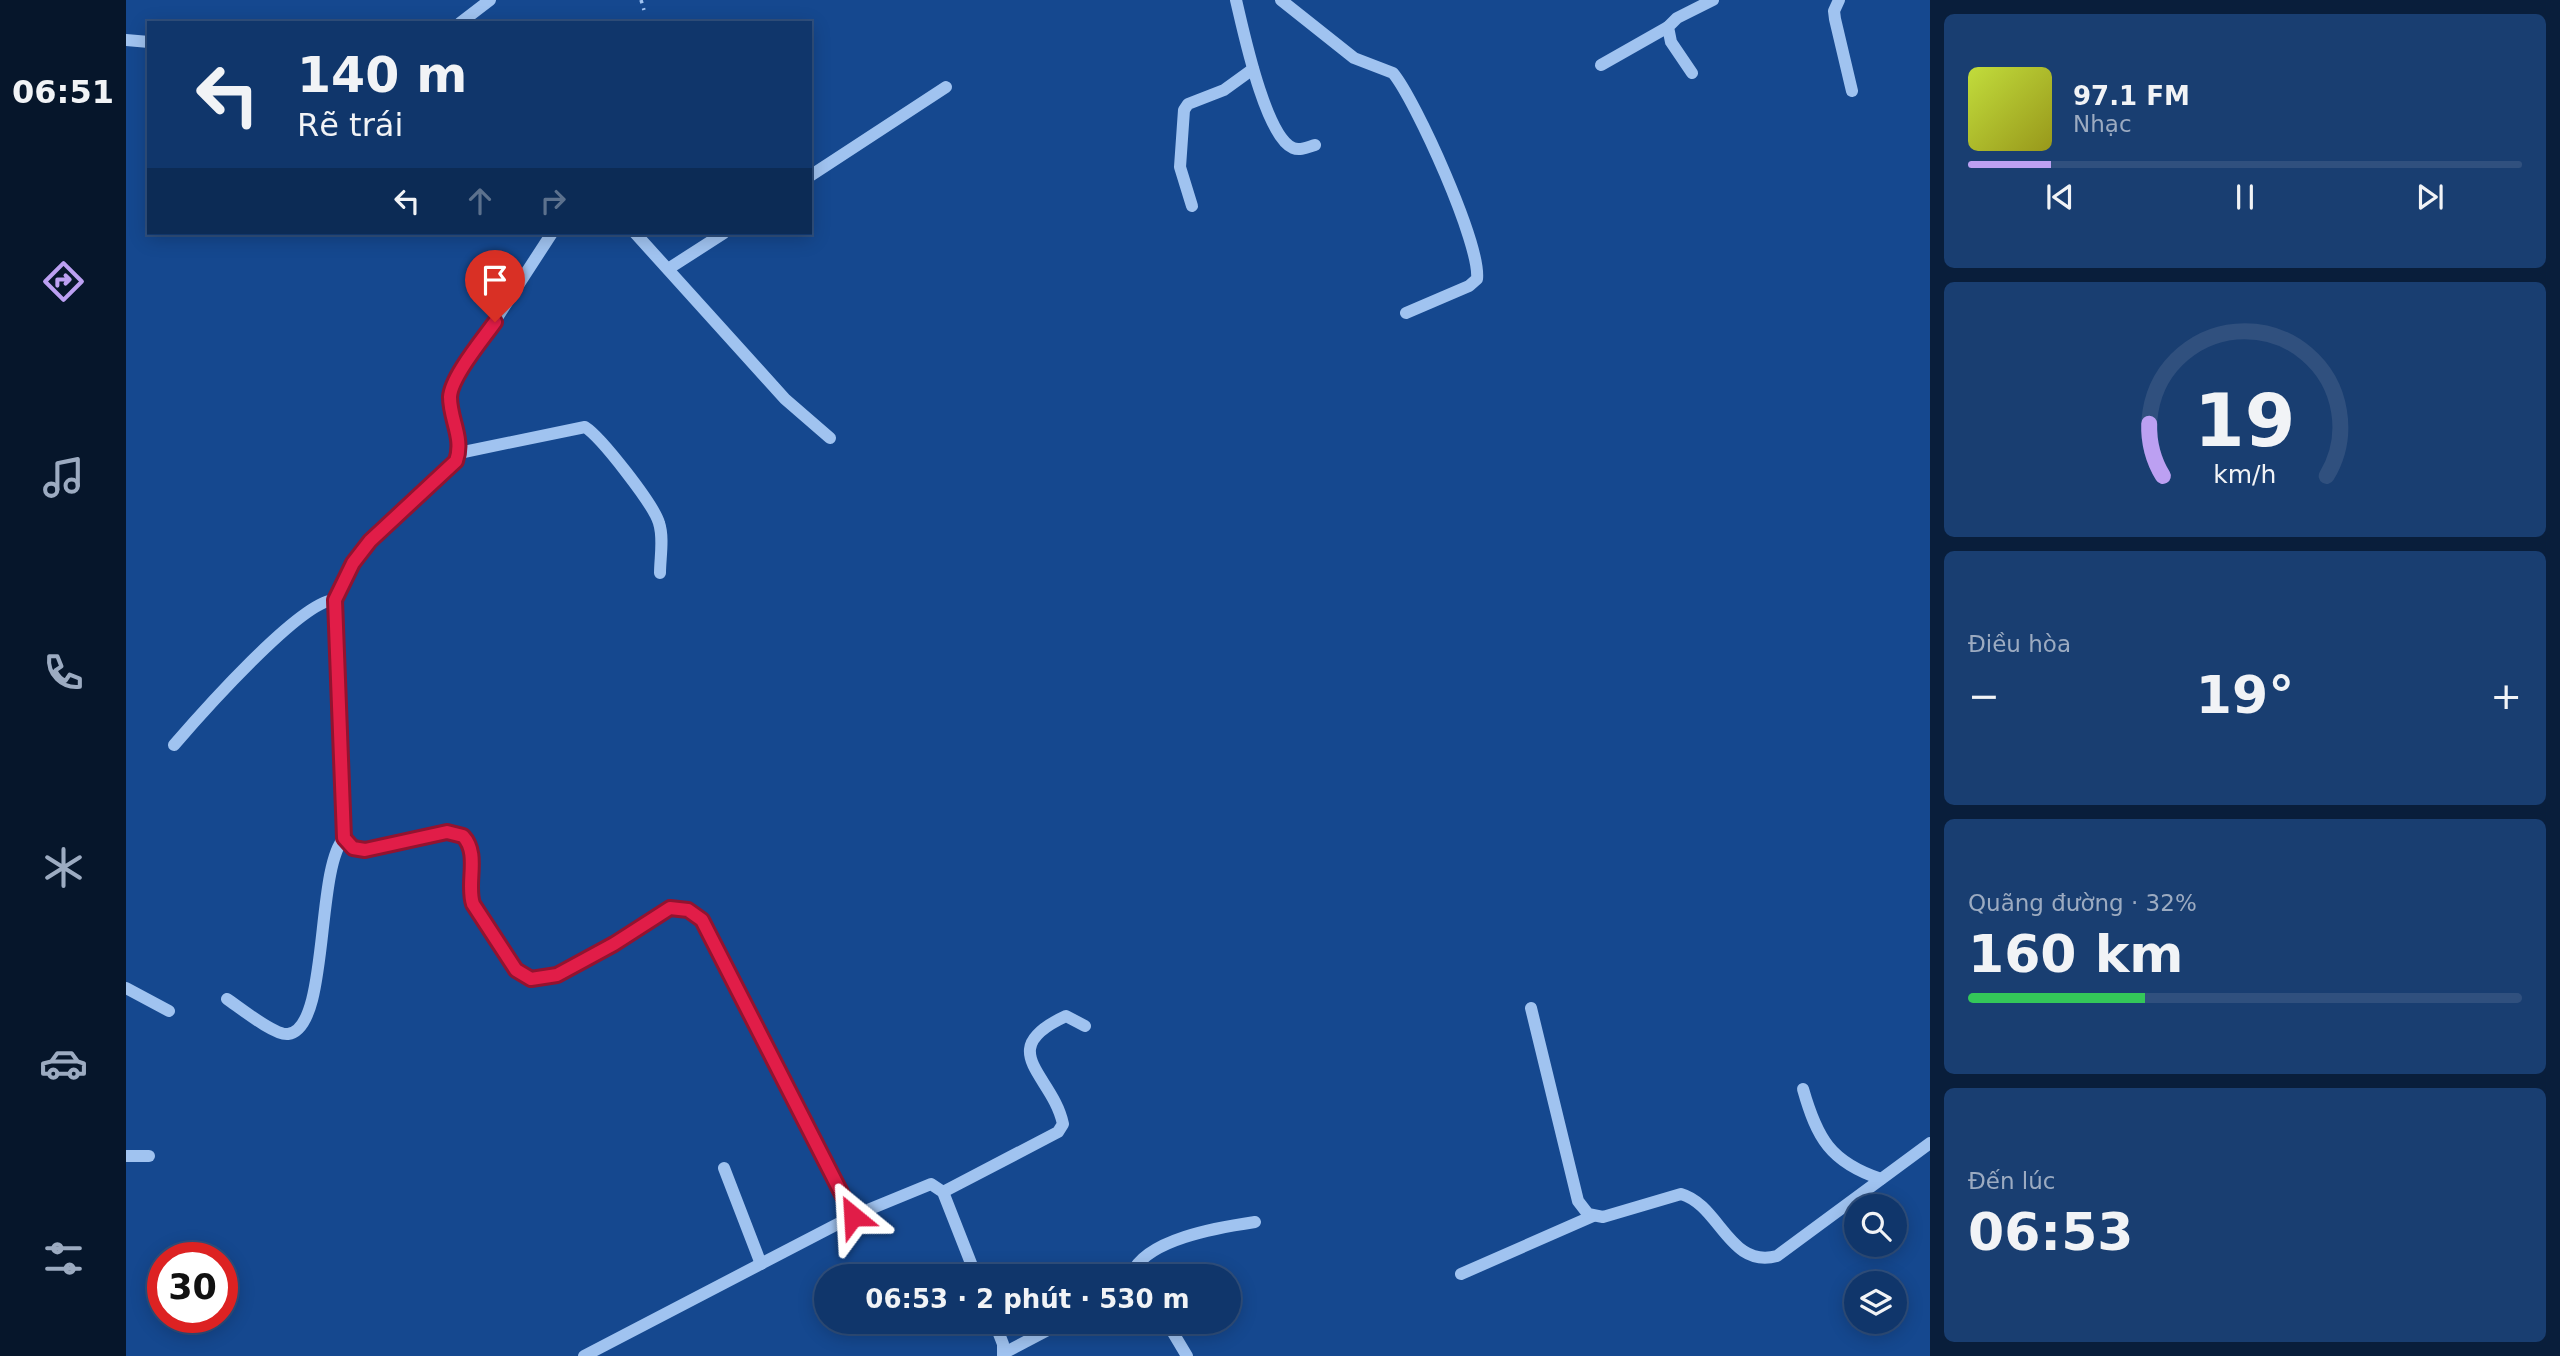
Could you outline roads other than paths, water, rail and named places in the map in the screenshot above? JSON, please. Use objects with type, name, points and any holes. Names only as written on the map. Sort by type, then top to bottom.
[{"type":"street","points":[[463,21],[490,0]]},
{"type":"street","points":[[1236,0],[1265,105],[1290,147],[1298,149],[1314,145]]},
{"type":"street","points":[[1281,0],[1354,58],[1393,74],[1457,201],[1473,246],[1478,268],[1477,279],[1469,286],[1406,313]]},
{"type":"street","points":[[1601,65],[1668,27],[1676,18],[1713,0]]},
{"type":"street","points":[[1839,0],[1834,10],[1835,19],[1852,91]]},
{"type":"street","points":[[1668,27],[1671,43],[1692,72]]},
{"type":"street","points":[[126,40],[147,42]]},
{"type":"street","points":[[1192,206],[1180,167],[1184,110],[1188,104],[1224,90],[1253,69]]},
{"type":"street","points":[[812,175],[947,87]]},
{"type":"street","points":[[551,235],[452,387],[452,412],[460,442],[459,453],[451,467],[407,503],[370,541],[353,563],[335,600],[344,838],[353,848],[365,850],[447,832],[463,836],[471,853],[470,895],[473,904],[516,970],[531,979],[557,975],[614,944],[670,908],[688,910],[702,920],[853,1216]]},
{"type":"street","points":[[637,235],[785,399],[830,438]]},
{"type":"street","points":[[668,269],[721,235]]},
{"type":"street","points":[[459,453],[585,427],[601,440],[653,510],[661,534],[660,573]]},
{"type":"street","points":[[174,745],[212,702],[292,624],[326,600],[335,600]]},
{"type":"street","points":[[227,999],[278,1033],[289,1034],[297,1029],[312,1005],[321,958],[329,876],[337,845],[344,838]]},
{"type":"street","points":[[126,988],[169,1011]]},
{"type":"street","points":[[1531,1008],[1578,1201],[1583,1210],[1593,1216],[1603,1217],[1681,1194],[1693,1199],[1742,1251],[1766,1259],[1777,1256],[1930,1143]]},
{"type":"street","points":[[943,1192],[1058,1132],[1063,1124],[1062,1115],[1036,1072],[1029,1054],[1029,1043],[1038,1031],[1066,1016],[1085,1026]]},
{"type":"street","points":[[1802,1089],[1812,1119],[1826,1147],[1844,1163],[1881,1179]]},
{"type":"street","points":[[126,1156],[149,1156]]},
{"type":"street","points":[[723,1168],[761,1264]]},
{"type":"street","points":[[583,1356],[853,1216],[931,1184],[943,1192],[971,1264]]},
{"type":"street","points":[[1461,1274],[1593,1216]]},
{"type":"street","points":[[1136,1264],[1138,1260],[1178,1240],[1201,1232],[1255,1222]]},
{"type":"street","points":[[998,1334],[1004,1355],[1042,1334]]},
{"type":"street","points":[[1174,1334],[1187,1356]]}]
